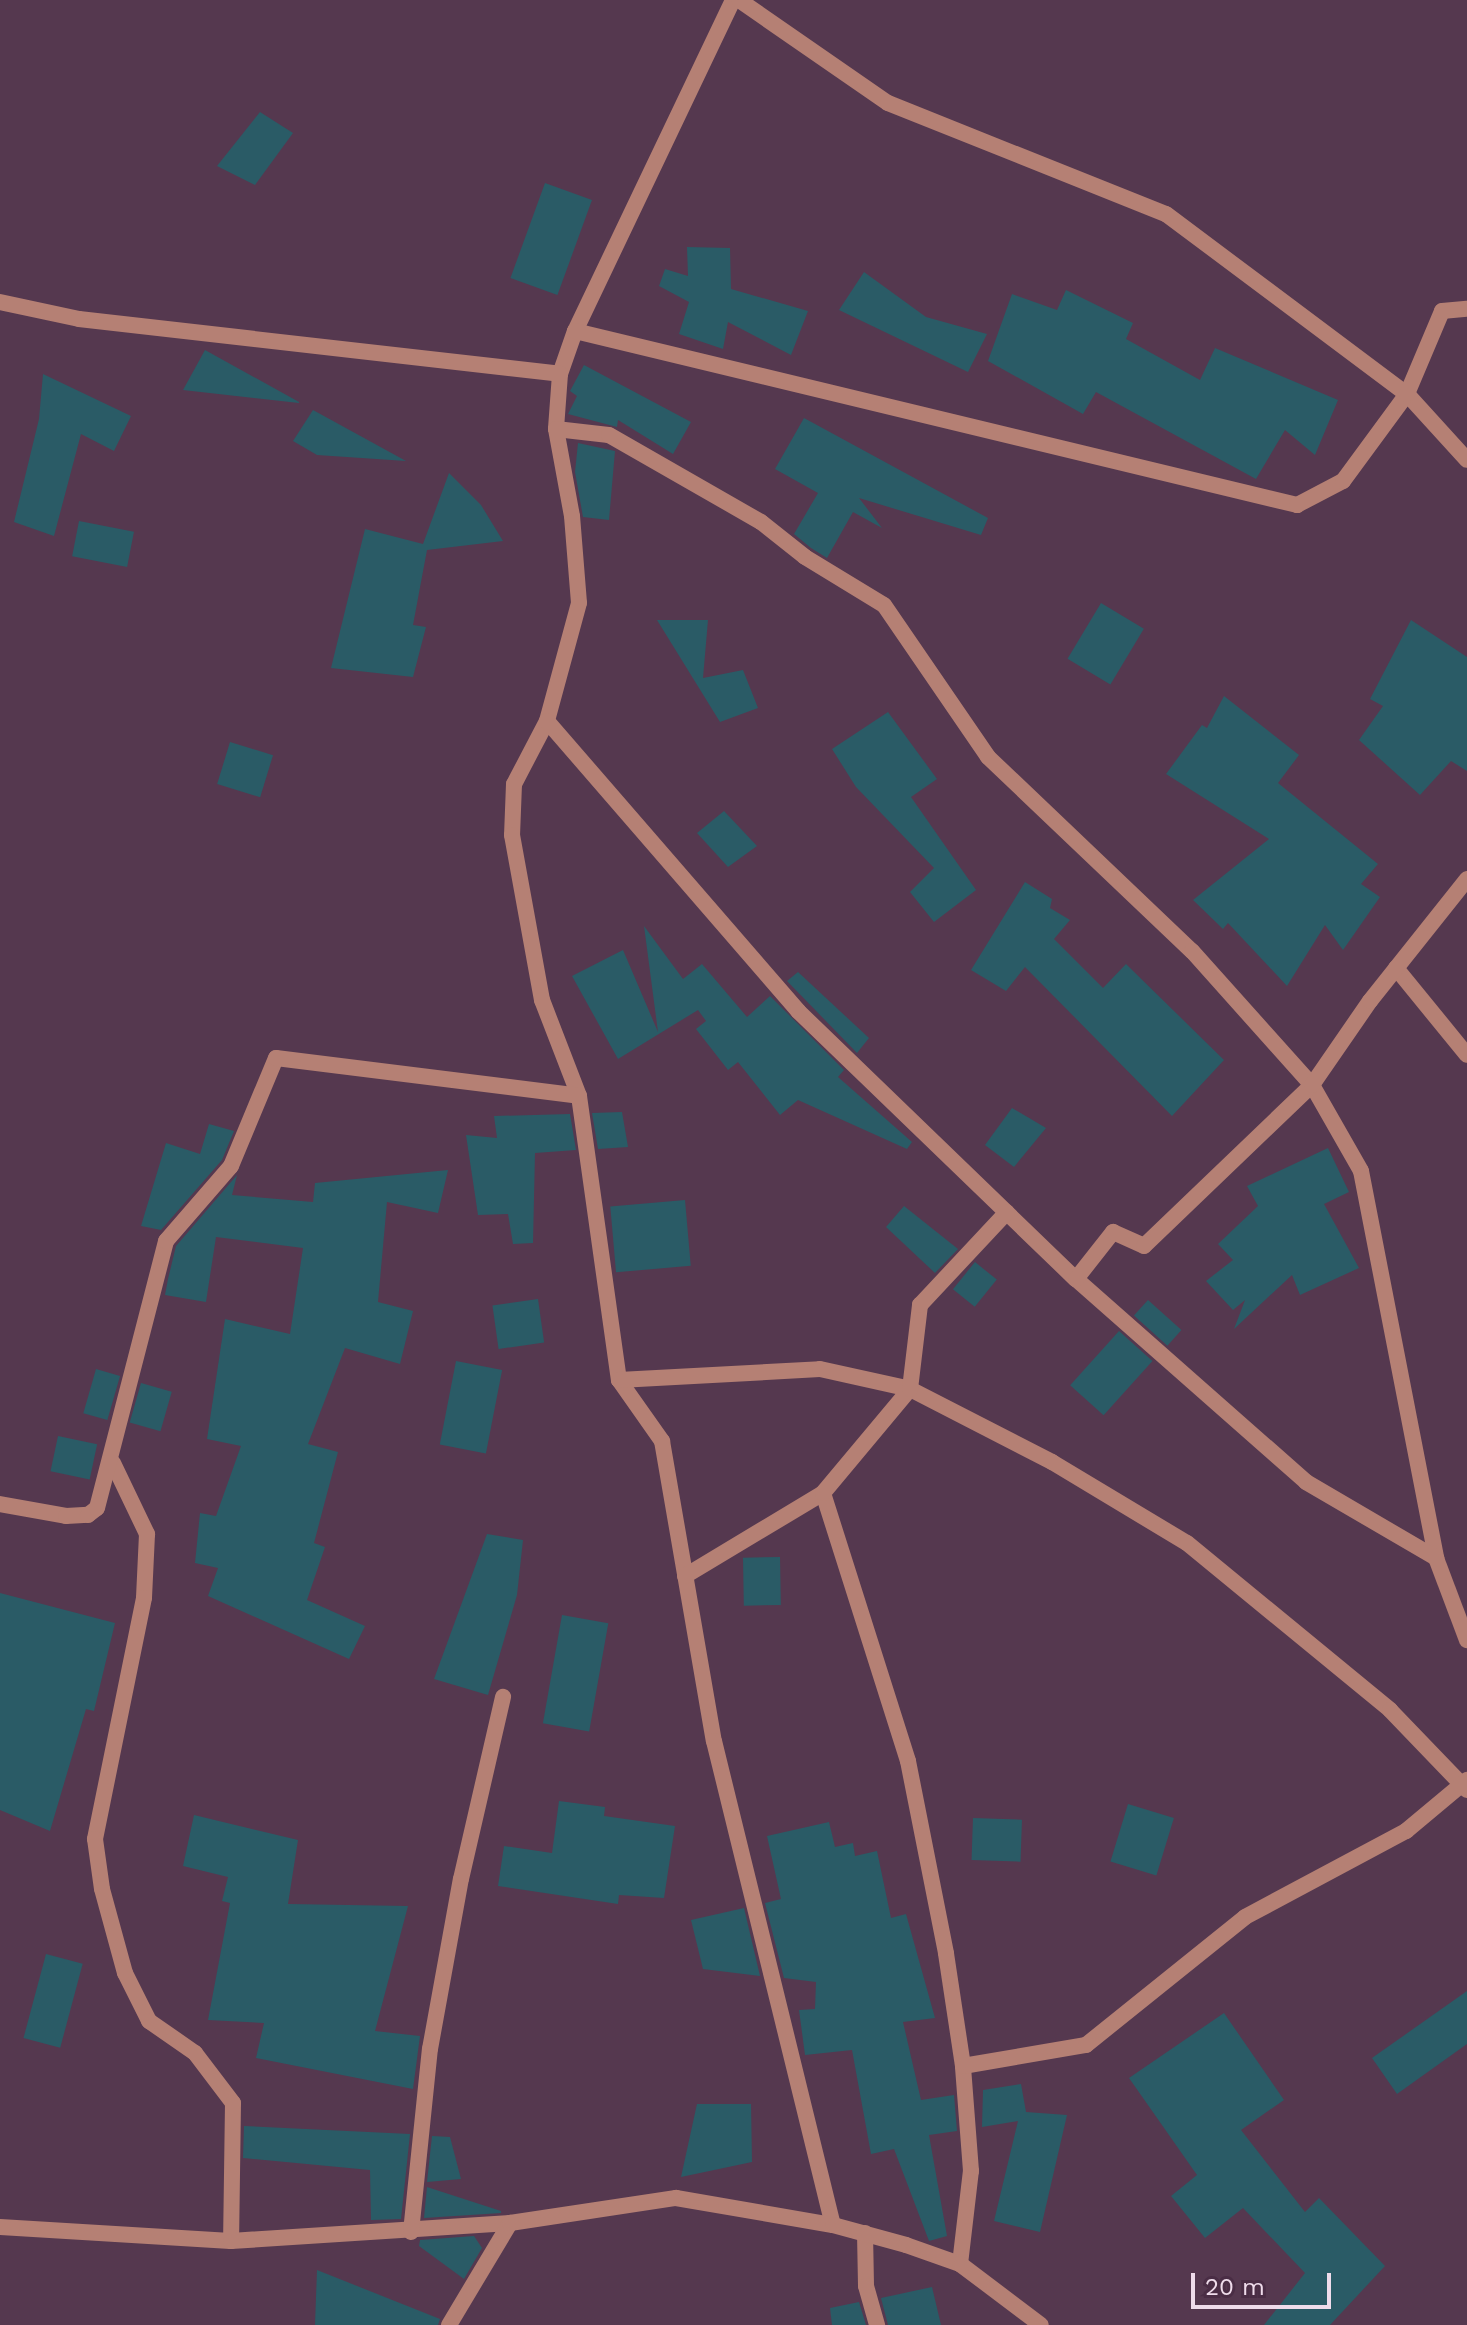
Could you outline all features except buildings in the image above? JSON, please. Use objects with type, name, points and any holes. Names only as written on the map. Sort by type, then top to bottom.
[{"type":"street","points":[[733,0],[575,331],[560,374],[556,429],[572,516],[579,603],[547,721],[514,784],[512,835],[542,1000],[579,1096],[619,1380],[662,1441],[714,1741],[833,2225]]},
{"type":"street","points":[[739,0],[888,103],[1166,214],[1407,394],[1467,460]]},
{"type":"street","points":[[0,302],[79,319],[560,374]]},
{"type":"street","points":[[575,331],[1297,505],[1343,481],[1407,394],[1442,311],[1467,309]]},
{"type":"street","points":[[556,429],[609,435],[761,522],[805,557],[884,605],[988,757],[1192,951],[1312,1085],[1361,1171],[1436,1558],[1467,1640]]},
{"type":"street","points":[[547,721],[798,1011],[1076,1279],[1306,1482],[1436,1558]]},
{"type":"street","points":[[1076,1279],[1113,1232],[1144,1246],[1312,1085],[1396,968],[1467,879]]},
{"type":"street","points":[[1396,968],[1467,1055]]},
{"type":"street","points":[[0,1504],[88,1515],[97,1508],[113,1463],[166,1241],[231,1166],[276,1058],[579,1096]]},
{"type":"street","points":[[685,1576],[823,1493],[910,1389],[920,1305],[1007,1212]]},
{"type":"street","points":[[619,1380],[820,1369],[910,1389],[1052,1462],[1187,1543],[1390,1710],[1465,1785],[1406,1831],[1245,1917],[1086,2045],[963,2066]]},
{"type":"street","points":[[113,1463],[147,1534],[144,1598],[95,1839],[102,1889],[125,1973],[149,2021],[195,2053],[233,2103],[231,2241]]},
{"type":"street","points":[[823,1493],[908,1761],[946,1953],[963,2066],[971,2171],[960,2264]]},
{"type":"street","points":[[411,2232],[430,2049],[461,1879],[503,1697]]},
{"type":"street","points":[[0,2227],[231,2241],[411,2232],[510,2223],[676,2198],[833,2225],[960,2264],[1041,2325]]},
{"type":"street","points":[[449,2325],[510,2223]]},
{"type":"street","points":[[865,2233],[866,2286],[877,2325]]}]
